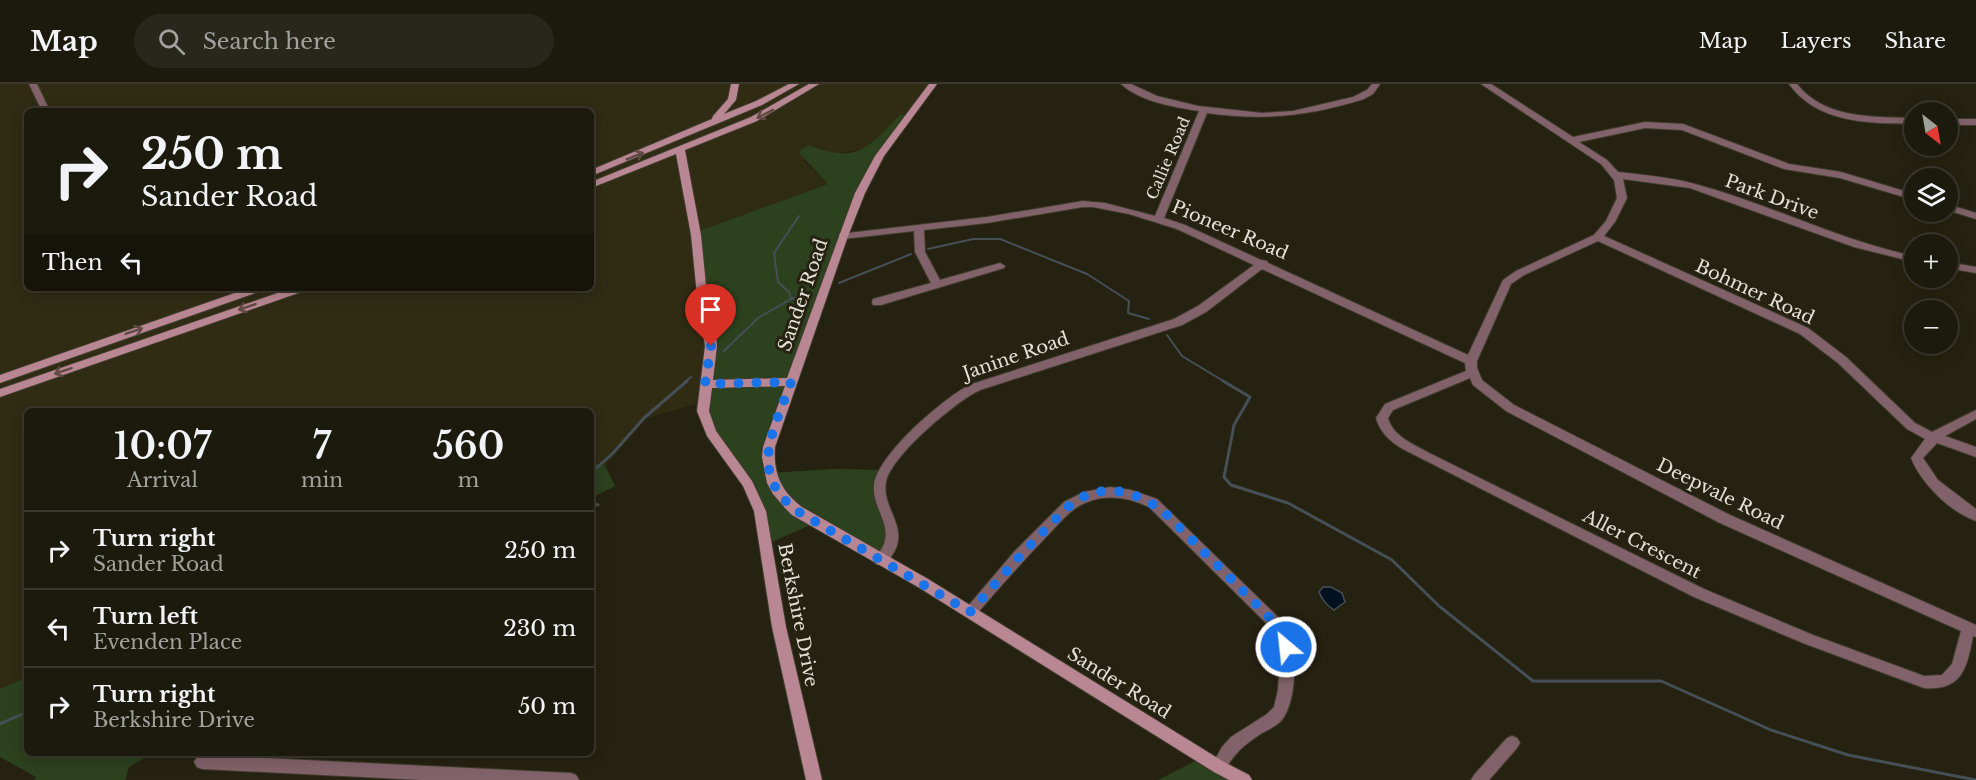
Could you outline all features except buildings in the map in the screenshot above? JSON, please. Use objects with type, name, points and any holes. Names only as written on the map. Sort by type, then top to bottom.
[{"type":"main road","points":[[711,123],[732,100],[735,84]]},
{"type":"main road","points":[[594,171],[759,103],[795,84]]},
{"type":"main road","points":[[594,184],[754,119],[815,84]]},
{"type":"main road","name":"Sander Road","points":[[933,84],[871,170],[843,236],[769,447],[767,463],[774,487],[784,501],[797,511],[970,612],[1219,767],[1244,780]]},
{"type":"main road","name":"Berkshire Drive","points":[[680,150],[696,235],[702,295],[711,346],[703,411],[711,433],[748,484],[760,511],[779,627],[814,780]]},
{"type":"main road","points":[[0,380],[252,291]]},
{"type":"main road","points":[[0,393],[278,292]]},
{"type":"main road","points":[[705,384],[791,382]]},
{"type":"street","points":[[33,84],[45,108]]},
{"type":"street","points":[[1125,84],[1145,97],[1175,105],[1253,115],[1288,114],[1362,96],[1374,89],[1376,84]]},
{"type":"street","points":[[1472,367],[1477,347],[1506,282],[1520,273],[1598,237],[1610,222],[1622,198],[1616,175],[1604,162],[1485,84]]},
{"type":"street","points":[[1793,84],[1806,100],[1829,111],[1863,118],[1904,121]]},
{"type":"street","name":"Callie Road","points":[[1159,219],[1205,108]]},
{"type":"street","points":[[1958,122],[1976,122]]},
{"type":"street","points":[[1573,140],[1646,125],[1666,125],[1700,132],[1787,167],[1841,175],[1904,194]]},
{"type":"street","points":[[1764,159],[1838,168],[1904,188]]},
{"type":"street","name":"Park Drive","points":[[1616,175],[1694,186],[1854,244],[1904,256]]},
{"type":"street","points":[[1958,203],[1976,209]]},
{"type":"street","name":"Pioneer Road","points":[[843,236],[987,220],[1083,204],[1097,205],[1159,219],[1263,263],[1447,348],[1472,367]]},
{"type":"street","points":[[1958,210],[1976,216]]},
{"type":"street","points":[[919,227],[920,252],[936,283]]},
{"type":"street","name":"Bohmer Road","points":[[1598,237],[1804,331],[1842,360],[1904,420],[1933,437],[1976,452]]},
{"type":"street","name":"Janine Road","points":[[881,560],[891,547],[893,535],[881,494],[881,476],[910,441],[950,401],[976,387],[1178,322],[1202,309],[1263,263]]},
{"type":"street","points":[[877,302],[1000,266]]},
{"type":"street","points":[[1958,267],[1976,270]]},
{"type":"street","name":"Pioneer Road","points":[[1447,348],[1477,347]]},
{"type":"street","name":"Aller Crescent","points":[[1472,367],[1389,406],[1382,418],[1385,428],[1425,456],[1699,593],[1808,639],[1924,682],[1943,682],[1954,675],[1972,630]]},
{"type":"street","name":"Deepvale Road","points":[[1472,367],[1483,389],[1510,408],[1725,519],[1972,630]]},
{"type":"street","points":[[1976,414],[1933,437],[1917,458],[1919,466],[1936,484],[1976,516]]},
{"type":"street","points":[[970,612],[1019,556],[1068,506],[1078,500],[1094,493],[1114,491],[1137,495],[1153,503],[1272,620],[1281,632],[1286,647],[1288,672],[1279,711],[1275,718],[1234,742],[1226,751],[1219,767]]},
{"type":"street","points":[[1479,780],[1512,743]]},
{"type":"street","points":[[202,762],[571,780]]},
{"type":"shaded area","points":[[0,84],[934,84],[911,117],[901,114],[863,149],[835,154],[810,145],[804,161],[828,184],[696,232],[711,334],[703,402],[647,418],[605,466],[594,464],[594,408],[24,408],[24,678],[0,689]]},
{"type":"green space","points":[[901,114],[911,117],[872,170],[772,436],[770,473],[832,469],[885,470],[881,477],[889,520],[881,560],[817,522],[765,545],[759,512],[705,419],[709,366],[696,232],[828,184],[798,152],[809,145],[826,151],[851,153],[870,144]]},
{"type":"green space","points":[[594,463],[605,466],[615,486],[594,496]]},
{"type":"green space","points":[[24,678],[24,756],[148,756],[129,767],[125,780],[34,780],[36,777],[0,757],[0,689]]},
{"type":"green space","points":[[1203,757],[1245,780],[1158,780]]},
{"type":"water","points":[[1323,587],[1331,587],[1342,593],[1345,602],[1334,610],[1332,609],[1321,597],[1319,592]]},
{"type":"waterway","points":[[791,299],[789,292],[778,282],[774,253],[799,216]]},
{"type":"waterway","points":[[928,249],[973,239],[1000,239],[1087,274],[1129,301],[1128,313],[1149,319]]},
{"type":"waterway","points":[[839,283],[911,254]]},
{"type":"waterway","points":[[791,299],[805,295]]},
{"type":"waterway","points":[[724,351],[758,318],[791,299]]},
{"type":"waterway","points":[[1167,335],[1182,356],[1225,382]]},
{"type":"waterway","points":[[685,382],[691,377]]},
{"type":"waterway","points":[[594,470],[644,418],[687,381]]},
{"type":"waterway","points":[[1223,381],[1250,397],[1234,425],[1224,477],[1231,485],[1288,503],[1392,560],[1439,606],[1533,681],[1661,681],[1771,730],[1848,755],[1976,780]]},
{"type":"waterway","points":[[594,503],[598,505]]},
{"type":"waterway","points":[[0,724],[24,713]]},
{"type":"route","points":[[711,346],[705,384],[791,382],[767,457],[774,487],[784,501],[797,511],[970,612],[1019,556],[1068,506],[1085,495],[1124,492],[1137,495],[1153,503],[1165,513],[1272,620],[1281,632],[1286,647]]}]
